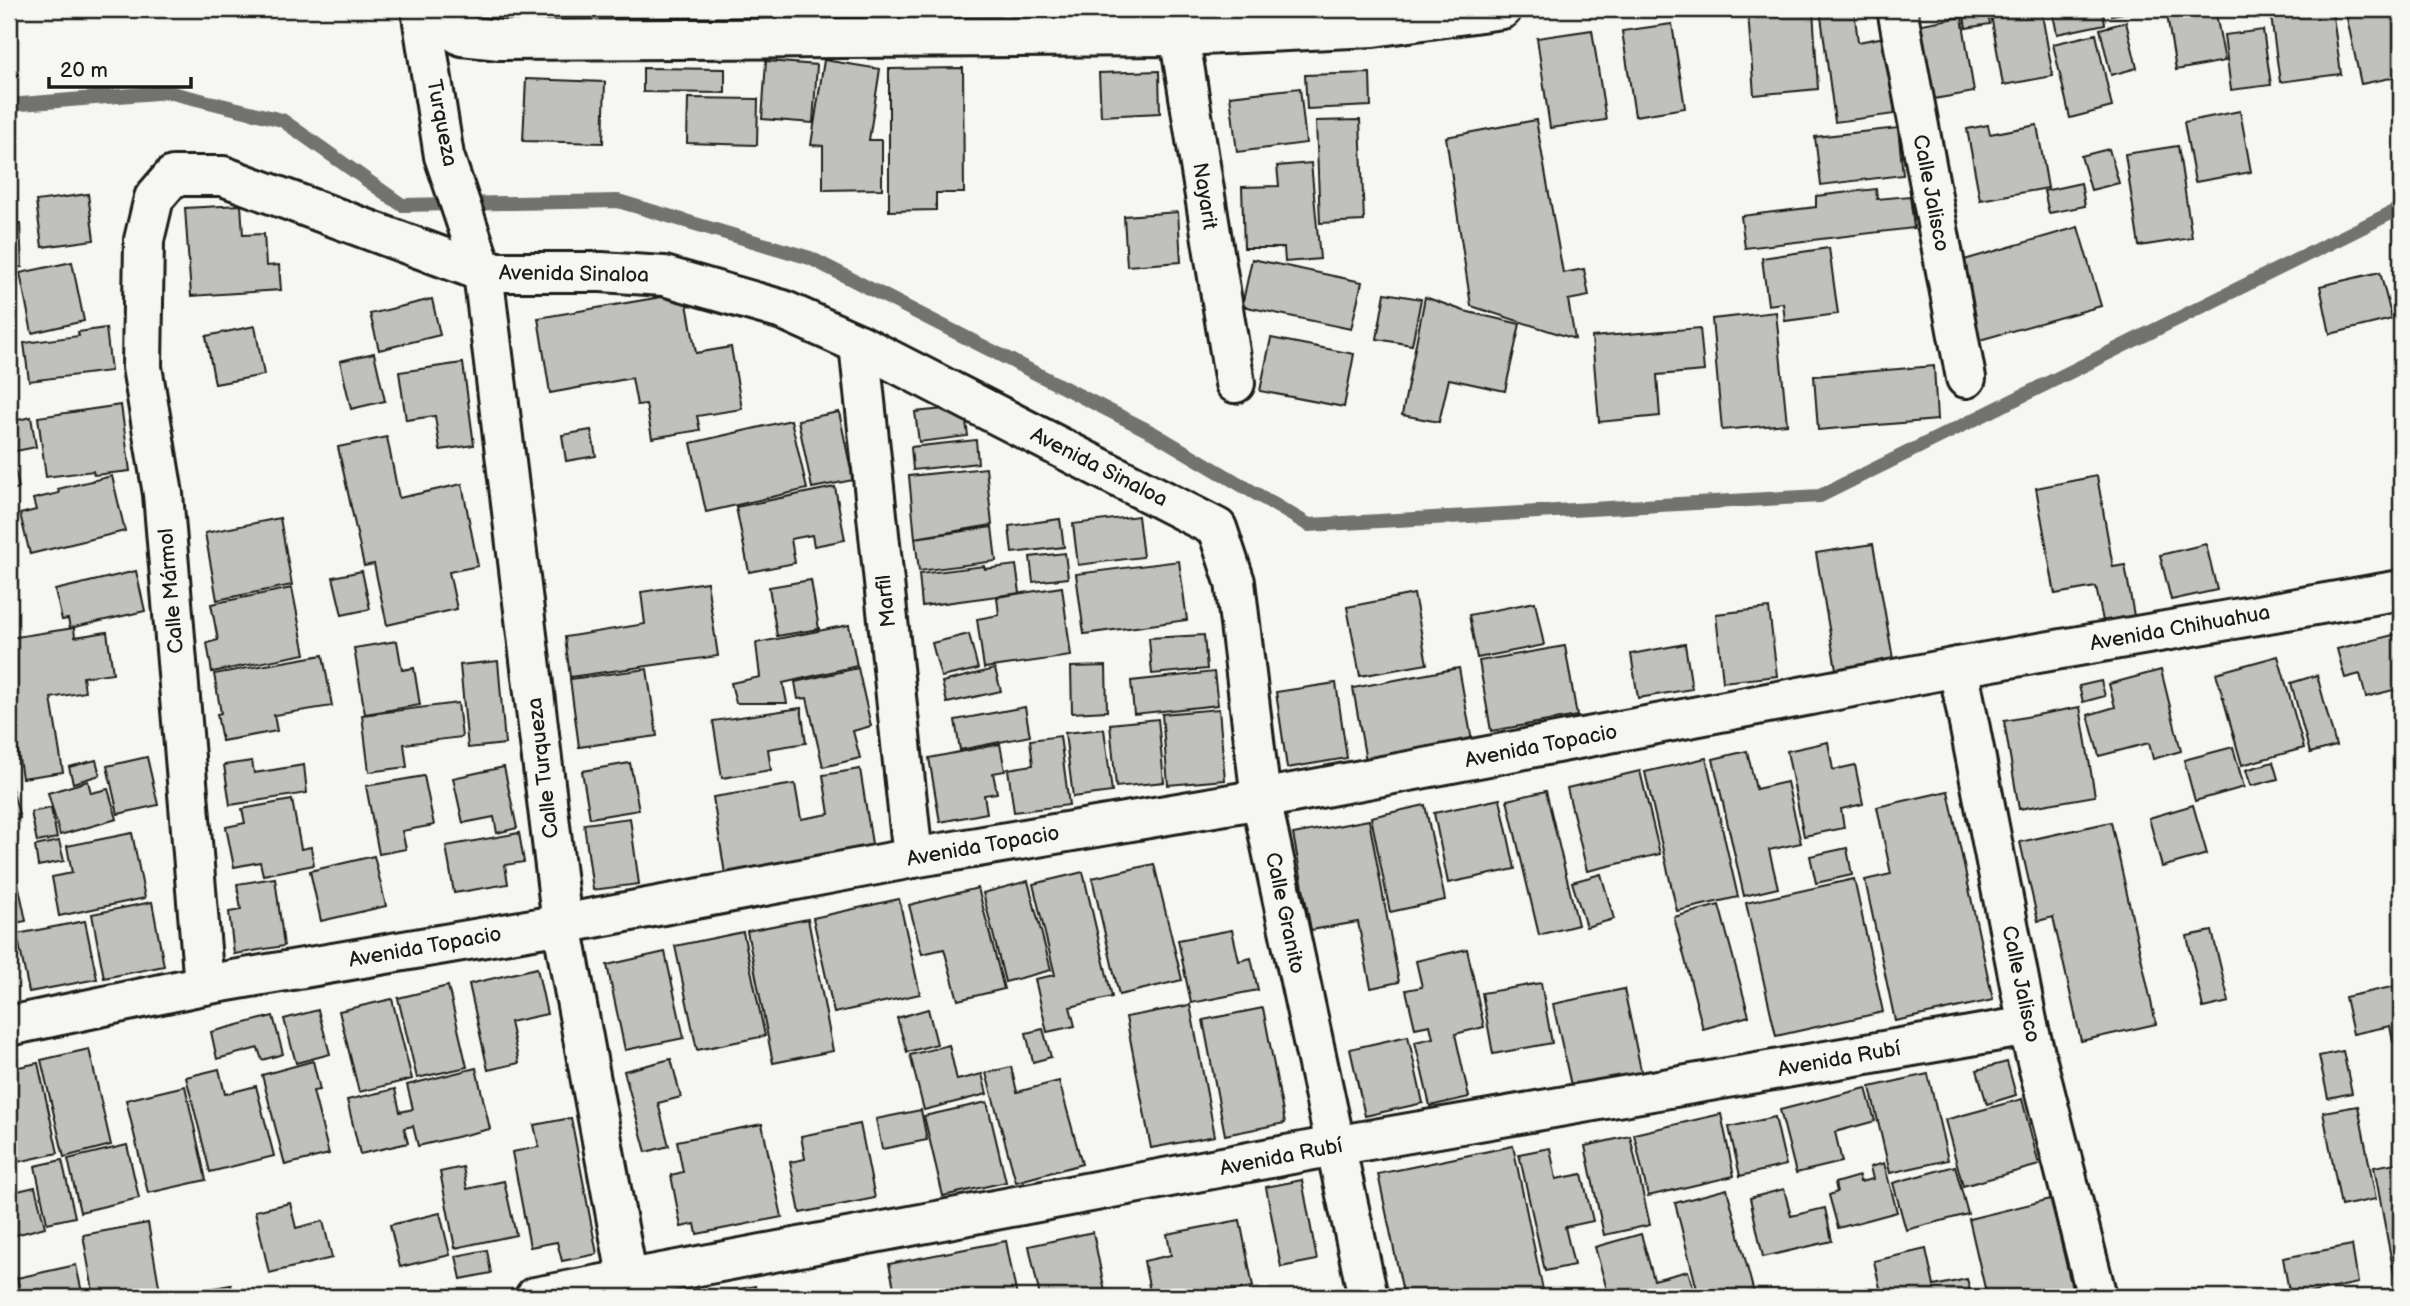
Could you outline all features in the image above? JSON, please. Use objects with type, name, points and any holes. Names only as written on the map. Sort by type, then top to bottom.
[{"type":"street","points":[[421,9],[462,36],[500,40],[1178,22],[1373,27],[1502,9]]},
{"type":"street","name":"Turqueza","points":[[421,9],[444,156],[471,236]]},
{"type":"street","name":"Calle Jalisco","points":[[1897,9],[1966,378]]},
{"type":"street","name":"Nayarit","points":[[1178,22],[1235,383]]},
{"type":"street","name":"Avenida Sinaloa","points":[[154,198],[173,176],[223,176],[483,272],[601,272],[664,276],[783,310],[859,344],[1217,528]]},
{"type":"street","name":"Calle Mármol","points":[[154,198],[144,240],[142,368],[163,494],[204,985]]},
{"type":"street","name":"Calle Turqueza","points":[[471,236],[483,272],[562,924],[629,1289]]},
{"type":"street","name":"Marfil","points":[[859,344],[913,858]]},
{"type":"street","name":"Calle Granito","points":[[1217,528],[1235,582],[1261,799],[1368,1297]]},
{"type":"street","name":"Avenida Chihuahua","points":[[1958,667],[2401,590]]},
{"type":"street","name":"Calle Jalisco","points":[[1958,667],[2028,1026],[2097,1297]]},
{"type":"street","name":"Avenida Topacio","points":[[9,1026],[204,985],[562,924],[913,858],[1261,799],[1958,667]]},
{"type":"street","name":"Avenida Rubí","points":[[535,1297],[629,1289],[1334,1146],[2028,1026]]},
{"type":"building","points":[[453,9],[541,9],[541,10],[454,17]]},
{"type":"building","points":[[577,9],[616,9],[578,13]]},
{"type":"building","points":[[1199,9],[1266,9],[1266,10],[1200,18]]},
{"type":"building","points":[[1281,9],[1329,9],[1283,17]]},
{"type":"building","points":[[1813,9],[1818,89],[1754,95],[1748,12]]},
{"type":"building","points":[[1820,9],[1854,9],[1858,42],[1885,37],[1895,114],[1835,122]]},
{"type":"building","points":[[1963,9],[1987,9],[1990,24],[1966,28]]},
{"type":"building","points":[[1990,9],[2041,9],[2053,76],[2003,85]]},
{"type":"building","points":[[2052,9],[2102,9],[2105,24],[2057,34]]},
{"type":"building","points":[[2110,9],[2148,9],[2111,15]]},
{"type":"building","points":[[2166,9],[2215,9],[2225,61],[2176,70]]},
{"type":"building","points":[[2270,9],[2332,9],[2341,74],[2280,82]]},
{"type":"building","points":[[2345,9],[2385,9],[2386,12],[2401,9],[2401,76],[2361,84]]},
{"type":"building","points":[[1962,17],[1974,92],[1928,100],[1916,25]]},
{"type":"building","points":[[2126,22],[2137,68],[2111,75],[2100,29]]},
{"type":"building","points":[[1672,24],[1685,108],[1635,116],[1622,31]]},
{"type":"building","points":[[1592,30],[1606,120],[1550,128],[1537,38]]},
{"type":"building","points":[[2263,30],[2271,85],[2231,90],[2224,35]]},
{"type":"building","points":[[2096,34],[2112,107],[2070,118],[2053,44]]},
{"type":"building","points":[[824,60],[880,69],[869,140],[882,140],[882,189],[823,190],[823,146],[811,145]]},
{"type":"building","points":[[766,61],[817,65],[813,123],[762,119]]},
{"type":"building","points":[[643,68],[725,69],[725,93],[643,92]]},
{"type":"building","points":[[963,68],[964,193],[936,193],[936,210],[889,211],[889,69]]},
{"type":"building","points":[[1159,71],[1160,113],[1101,116],[1099,73]]},
{"type":"building","points":[[1370,73],[1371,106],[1307,109],[1305,75]]},
{"type":"building","points":[[526,79],[605,82],[603,143],[523,141]]},
{"type":"building","points":[[1300,88],[1306,143],[1237,152],[1230,96]]},
{"type":"building","points":[[688,98],[758,99],[757,145],[687,143]]},
{"type":"building","points":[[2240,111],[2251,172],[2195,182],[2184,122]]},
{"type":"building","points":[[1360,120],[1364,221],[1320,223],[1316,121]]},
{"type":"building","points":[[1536,120],[1563,273],[1584,269],[1589,296],[1568,300],[1575,339],[1471,306],[1446,137]]},
{"type":"building","points":[[1988,125],[1990,134],[2037,125],[2048,188],[1980,200],[1967,129]]},
{"type":"building","points":[[1898,128],[1903,175],[1821,185],[1815,137]]},
{"type":"building","points":[[2178,146],[2192,238],[2139,246],[2125,154]]},
{"type":"building","points":[[2109,149],[2119,183],[2091,190],[2081,156]]},
{"type":"building","points":[[1311,163],[1320,259],[1285,262],[1284,248],[1244,248],[1242,187],[1279,186],[1277,166]]},
{"type":"building","points":[[2081,183],[2085,206],[2049,213],[2044,191]]},
{"type":"building","points":[[1876,189],[1877,199],[1910,196],[1914,228],[1745,248],[1741,216],[1816,207],[1816,196]]},
{"type":"building","points":[[88,194],[94,240],[42,247],[36,201]]},
{"type":"building","points":[[241,205],[243,235],[264,234],[266,266],[279,265],[281,290],[191,296],[185,208]]},
{"type":"building","points":[[1178,212],[1181,262],[1127,266],[1124,216]]},
{"type":"building","points":[[20,223],[22,267],[9,268],[9,224]]},
{"type":"building","points":[[2078,227],[2101,306],[1976,341],[1954,263]]},
{"type":"building","points":[[1829,248],[1838,314],[1785,321],[1783,303],[1768,305],[1762,258]]},
{"type":"building","points":[[1252,259],[1362,282],[1351,329],[1242,306]]},
{"type":"building","points":[[72,262],[84,321],[32,333],[20,273]]},
{"type":"building","points":[[2380,272],[2392,319],[2330,334],[2320,286]]},
{"type":"building","points":[[685,293],[696,353],[731,347],[742,409],[697,416],[700,430],[652,438],[646,404],[637,405],[632,378],[550,393],[538,318]]},
{"type":"building","points":[[1385,293],[1421,299],[1412,345],[1377,339]]},
{"type":"building","points":[[1425,297],[1464,311],[1520,324],[1505,391],[1449,379],[1439,422],[1402,415]]},
{"type":"building","points":[[432,299],[440,335],[379,350],[370,314]]},
{"type":"building","points":[[1776,312],[1787,424],[1722,430],[1712,319]]},
{"type":"building","points":[[255,326],[264,375],[215,384],[206,336]]},
{"type":"building","points":[[106,328],[111,371],[29,381],[24,343],[79,336],[78,332]]},
{"type":"building","points":[[1700,328],[1704,371],[1657,375],[1660,416],[1599,422],[1592,337]]},
{"type":"building","points":[[1271,338],[1354,354],[1344,407],[1260,391]]},
{"type":"building","points":[[374,353],[385,401],[351,409],[340,361]]},
{"type":"building","points":[[463,363],[474,445],[440,450],[435,416],[406,420],[399,372]]},
{"type":"building","points":[[1934,366],[1937,420],[1818,430],[1814,376]]},
{"type":"building","points":[[121,405],[130,471],[94,475],[93,471],[46,477],[38,417]]},
{"type":"building","points":[[964,407],[968,436],[919,442],[915,412]]},
{"type":"building","points":[[839,412],[853,480],[812,488],[798,420]]},
{"type":"building","points":[[31,417],[36,447],[11,452],[19,488],[9,491],[9,422]]},
{"type":"building","points":[[791,420],[807,489],[706,512],[691,443]]},
{"type":"building","points":[[591,430],[596,456],[566,461],[562,435]]},
{"type":"building","points":[[387,437],[399,498],[462,484],[478,566],[449,572],[457,609],[387,625],[374,564],[364,566],[338,447]]},
{"type":"building","points":[[976,440],[978,463],[913,470],[911,447]]},
{"type":"building","points":[[986,468],[992,525],[915,538],[909,476]]},
{"type":"building","points":[[112,476],[125,531],[30,554],[20,514],[36,510],[33,499],[59,493],[58,489]]},
{"type":"building","points":[[2097,476],[2113,567],[2125,565],[2134,616],[2103,621],[2096,587],[2055,594],[2036,488]]},
{"type":"building","points":[[835,487],[845,540],[814,546],[812,535],[791,539],[795,563],[749,572],[736,507]]},
{"type":"building","points":[[1138,516],[1143,557],[1078,565],[1073,524]]},
{"type":"building","points":[[280,518],[292,585],[217,600],[205,533]]},
{"type":"building","points":[[1060,519],[1064,547],[1012,553],[1009,526]]},
{"type":"building","points":[[992,527],[996,561],[919,571],[915,538]]},
{"type":"building","points":[[1873,544],[1893,659],[1836,669],[1816,553]]},
{"type":"building","points":[[2206,544],[2217,590],[2171,600],[2160,555]]},
{"type":"building","points":[[1065,553],[1068,578],[1033,582],[1030,557]]},
{"type":"building","points":[[1179,561],[1187,620],[1084,634],[1076,574]]},
{"type":"building","points":[[1016,565],[1020,593],[922,606],[919,574]]},
{"type":"building","points":[[136,571],[145,611],[70,628],[68,619],[62,620],[55,590]]},
{"type":"building","points":[[362,571],[370,609],[342,615],[333,577]]},
{"type":"building","points":[[811,580],[819,629],[777,636],[769,587]]},
{"type":"building","points":[[707,582],[718,656],[570,677],[565,637],[645,624],[641,592]]},
{"type":"building","points":[[1062,587],[1071,656],[984,668],[977,619],[999,615],[997,597]]},
{"type":"building","points":[[292,588],[305,654],[212,672],[207,643],[218,640],[211,604]]},
{"type":"building","points":[[1414,594],[1427,664],[1360,676],[1347,607]]},
{"type":"building","points":[[1535,602],[1544,645],[1477,658],[1469,615]]},
{"type":"building","points":[[1769,608],[1777,676],[1723,682],[1716,614]]},
{"type":"building","points":[[849,625],[857,666],[783,683],[787,703],[736,703],[731,683],[760,677],[756,643]]},
{"type":"building","points":[[74,628],[75,637],[107,632],[113,673],[83,677],[85,692],[51,698],[63,772],[22,778],[9,695],[9,638]]},
{"type":"building","points":[[2401,633],[2401,688],[2366,697],[2360,674],[2345,678],[2337,649]]},
{"type":"building","points":[[969,634],[978,669],[941,677],[932,643]]},
{"type":"building","points":[[1204,635],[1207,669],[1152,674],[1149,638]]},
{"type":"building","points":[[397,641],[402,670],[414,668],[420,705],[365,714],[354,648]]},
{"type":"building","points":[[1685,644],[1692,689],[1638,698],[1631,654]]},
{"type":"building","points":[[1565,646],[1577,716],[1491,731],[1479,661]]},
{"type":"building","points":[[323,655],[332,706],[274,715],[277,731],[222,741],[217,714],[221,713],[214,674]]},
{"type":"building","points":[[2278,656],[2304,748],[2242,765],[2216,673]]},
{"type":"building","points":[[498,661],[505,744],[468,748],[460,665]]},
{"type":"building","points":[[1106,666],[1107,711],[1072,713],[1071,667]]},
{"type":"building","points":[[858,668],[871,726],[853,731],[860,758],[823,767],[807,698],[798,699],[795,682]]},
{"type":"building","points":[[1459,668],[1472,741],[1366,761],[1353,688]]},
{"type":"building","points":[[647,669],[657,736],[579,747],[570,679]]},
{"type":"building","points":[[995,669],[1001,691],[947,703],[942,682]]},
{"type":"building","points":[[2161,670],[2181,751],[2153,759],[2149,743],[2099,756],[2088,715],[2115,707],[2109,684]]},
{"type":"building","points":[[1214,672],[1218,705],[1134,714],[1131,681]]},
{"type":"building","points":[[2317,675],[2336,746],[2310,753],[2291,683]]},
{"type":"building","points":[[2101,681],[2105,696],[2083,702],[2079,686]]},
{"type":"building","points":[[1336,683],[1347,758],[1287,768],[1276,692]]},
{"type":"building","points":[[2401,694],[2401,723],[2395,695]]},
{"type":"building","points":[[458,703],[462,737],[404,744],[407,767],[369,772],[362,715]]},
{"type":"building","points":[[1025,707],[1030,736],[960,750],[955,720]]},
{"type":"building","points":[[2080,707],[2095,796],[2019,809],[2004,721]]},
{"type":"building","points":[[801,708],[806,743],[768,749],[771,770],[722,778],[713,721]]},
{"type":"building","points":[[1219,709],[1225,780],[1168,785],[1162,714]]},
{"type":"building","points":[[1158,719],[1164,782],[1116,787],[1110,724]]},
{"type":"building","points":[[1104,729],[1112,792],[1073,797],[1065,733]]},
{"type":"building","points":[[1060,736],[1069,805],[1014,812],[1008,769],[1033,765],[1030,740]]},
{"type":"building","points":[[1828,742],[1833,770],[1855,765],[1863,804],[1841,809],[1844,828],[1804,836],[1787,751]]},
{"type":"building","points":[[1000,744],[1005,771],[993,773],[997,793],[984,795],[987,813],[940,822],[929,758]]},
{"type":"building","points":[[2233,747],[2244,787],[2195,801],[2184,760]]},
{"type":"building","points":[[1747,751],[1756,789],[1787,782],[1801,843],[1769,850],[1778,888],[1744,896],[1713,759]]},
{"type":"building","points":[[147,757],[158,805],[118,814],[107,766]]},
{"type":"building","points":[[1706,758],[1738,897],[1677,911],[1645,772]]},
{"type":"building","points":[[96,760],[100,775],[73,783],[69,767]]},
{"type":"building","points":[[252,761],[254,773],[304,765],[307,793],[230,805],[224,765]]},
{"type":"building","points":[[2273,762],[2278,779],[2251,786],[2246,770]]},
{"type":"building","points":[[630,763],[639,810],[590,818],[582,771]]},
{"type":"building","points":[[504,767],[517,828],[497,833],[494,817],[463,823],[453,778]]},
{"type":"building","points":[[860,769],[873,850],[725,874],[713,797],[795,784],[801,819],[829,814],[823,775]]},
{"type":"building","points":[[1640,771],[1660,854],[1587,871],[1567,788]]},
{"type":"building","points":[[424,776],[434,825],[402,831],[406,849],[379,854],[366,786]]},
{"type":"building","points":[[88,781],[91,793],[108,789],[117,819],[60,835],[48,793]]},
{"type":"building","points":[[9,782],[20,818],[9,821]]},
{"type":"building","points":[[1546,791],[1578,925],[1539,935],[1507,800]]},
{"type":"building","points":[[1948,791],[1993,1000],[1895,1021],[1865,880],[1891,874],[1877,807]]},
{"type":"building","points":[[1500,799],[1515,869],[1448,883],[1434,813]]},
{"type":"building","points":[[292,800],[301,849],[311,847],[314,865],[263,875],[260,862],[234,867],[226,827],[245,823],[242,809]]},
{"type":"building","points":[[1425,805],[1445,900],[1390,912],[1371,817]]},
{"type":"building","points":[[2193,805],[2207,854],[2162,867],[2149,818]]},
{"type":"building","points":[[51,808],[57,838],[37,842],[31,812]]},
{"type":"building","points":[[630,818],[639,884],[593,890],[584,824]]},
{"type":"building","points":[[1369,820],[1399,982],[1371,988],[1358,922],[1311,930],[1293,834]]},
{"type":"building","points":[[2111,822],[2156,1024],[2081,1041],[2053,917],[2038,921],[2020,842]]},
{"type":"building","points":[[132,833],[145,898],[59,916],[52,877],[72,873],[67,846]]},
{"type":"building","points":[[519,833],[524,862],[505,865],[508,884],[454,893],[446,846]]},
{"type":"building","points":[[59,841],[64,861],[38,866],[35,846]]},
{"type":"building","points":[[1847,848],[1852,875],[1816,883],[1810,856]]},
{"type":"building","points":[[12,854],[26,921],[9,924],[9,855]]},
{"type":"building","points":[[374,856],[386,906],[321,921],[310,871]]},
{"type":"building","points":[[1154,864],[1182,980],[1119,995],[1092,878]]},
{"type":"building","points":[[1083,872],[1112,997],[1070,1007],[1075,1026],[1047,1032],[1035,979],[1055,975],[1033,884]]},
{"type":"building","points":[[1601,874],[1614,919],[1586,927],[1572,882]]},
{"type":"building","points":[[275,878],[284,946],[234,954],[229,912],[241,910],[237,884]]},
{"type":"building","points":[[1854,879],[1883,1012],[1776,1036],[1746,903]]},
{"type":"building","points":[[1028,881],[1051,970],[1005,982],[983,893]]},
{"type":"building","points":[[978,888],[1004,989],[958,1000],[944,949],[922,954],[909,905]]},
{"type":"building","points":[[899,899],[920,994],[834,1013],[813,918]]},
{"type":"building","points":[[152,902],[164,966],[104,978],[92,914]]},
{"type":"building","points":[[1719,905],[1749,1016],[1703,1029],[1674,917]]},
{"type":"building","points":[[808,919],[833,1051],[773,1063],[747,931]]},
{"type":"building","points":[[85,921],[97,979],[29,992],[17,934]]},
{"type":"building","points":[[1232,930],[1239,961],[1251,958],[1258,990],[1191,1003],[1178,940]]},
{"type":"building","points":[[2212,931],[2229,1002],[2203,1008],[2187,936]]},
{"type":"building","points":[[743,932],[765,1036],[697,1050],[675,946]]},
{"type":"building","points":[[1467,949],[1484,1027],[1455,1034],[1469,1097],[1430,1106],[1415,1042],[1433,1038],[1430,1025],[1415,1028],[1406,990],[1422,987],[1416,961]]},
{"type":"building","points":[[665,952],[684,1038],[625,1050],[607,965]]},
{"type":"building","points":[[537,968],[547,1014],[510,1022],[519,1063],[488,1070],[469,984]]},
{"type":"building","points":[[1541,983],[1552,1043],[1493,1054],[1482,993]]},
{"type":"building","points":[[2401,985],[2401,1040],[2393,1042],[2390,1026],[2353,1034],[2345,997]]},
{"type":"building","points":[[448,986],[467,1067],[417,1078],[398,998]]},
{"type":"building","points":[[1624,989],[1642,1075],[1572,1090],[1553,1004]]},
{"type":"building","points":[[392,999],[412,1079],[359,1092],[339,1011]]},
{"type":"building","points":[[1190,1005],[1215,1136],[1151,1148],[1126,1017]]},
{"type":"building","points":[[1263,1008],[1285,1123],[1225,1135],[1203,1020]]},
{"type":"building","points":[[928,1009],[937,1044],[907,1052],[897,1018]]},
{"type":"building","points":[[318,1010],[330,1054],[296,1063],[284,1019]]},
{"type":"building","points":[[273,1016],[283,1054],[262,1060],[258,1048],[217,1059],[211,1032]]},
{"type":"building","points":[[1043,1029],[1051,1057],[1033,1062],[1026,1033]]},
{"type":"building","points":[[1408,1036],[1423,1103],[1365,1116],[1350,1049]]},
{"type":"building","points":[[949,1045],[957,1080],[982,1074],[987,1094],[924,1110],[910,1055]]},
{"type":"building","points":[[89,1049],[111,1145],[64,1157],[41,1060]]},
{"type":"building","points":[[2343,1051],[2352,1093],[2328,1098],[2319,1056]]},
{"type":"building","points":[[671,1059],[681,1097],[658,1103],[669,1146],[646,1152],[624,1071]]},
{"type":"building","points":[[313,1061],[320,1090],[313,1091],[329,1154],[285,1165],[262,1075]]},
{"type":"building","points":[[2007,1062],[2016,1095],[1987,1104],[1977,1070]]},
{"type":"building","points":[[38,1063],[58,1153],[9,1164],[9,1069]]},
{"type":"building","points":[[1011,1067],[1017,1092],[1059,1081],[1082,1164],[1016,1182],[986,1073]]},
{"type":"building","points":[[476,1068],[490,1129],[418,1146],[413,1126],[404,1128],[408,1143],[360,1154],[347,1100],[395,1089],[400,1112],[413,1109],[407,1085]]},
{"type":"building","points":[[219,1069],[225,1094],[256,1086],[274,1156],[210,1172],[186,1077]]},
{"type":"building","points":[[1928,1074],[1948,1160],[1890,1173],[1870,1087]]},
{"type":"building","points":[[185,1086],[206,1180],[148,1193],[126,1100]]},
{"type":"building","points":[[1866,1088],[1875,1121],[1835,1132],[1842,1162],[1796,1173],[1780,1110]]},
{"type":"building","points":[[2022,1099],[2039,1165],[1963,1186],[1945,1120]]},
{"type":"building","points":[[987,1102],[1006,1182],[943,1196],[924,1116]]},
{"type":"building","points":[[2358,1106],[2376,1199],[2341,1206],[2323,1112]]},
{"type":"building","points":[[921,1110],[927,1140],[882,1149],[876,1119]]},
{"type":"building","points":[[1721,1114],[1734,1176],[1648,1196],[1634,1134]]},
{"type":"building","points":[[1775,1117],[1786,1165],[1740,1176],[1729,1127]]},
{"type":"building","points":[[571,1118],[597,1254],[562,1261],[557,1242],[530,1247],[512,1152],[539,1147],[534,1125]]},
{"type":"building","points":[[762,1124],[782,1217],[697,1234],[695,1224],[681,1227],[671,1175],[683,1172],[677,1141]]},
{"type":"building","points":[[860,1124],[875,1198],[800,1213],[790,1162],[805,1159],[801,1136]]},
{"type":"building","points":[[1630,1136],[1650,1225],[1604,1235],[1585,1146]]},
{"type":"building","points":[[127,1145],[139,1198],[80,1212],[68,1159]]},
{"type":"building","points":[[1513,1146],[1543,1290],[1511,1297],[1404,1297],[1378,1174]]},
{"type":"building","points":[[1550,1148],[1556,1179],[1582,1174],[1593,1221],[1565,1227],[1574,1265],[1545,1271],[1519,1154]]},
{"type":"building","points":[[62,1160],[75,1217],[47,1223],[35,1166]]},
{"type":"building","points":[[2401,1162],[2401,1273],[2394,1274],[2374,1167]]},
{"type":"building","points":[[1884,1163],[1897,1212],[1838,1228],[1829,1195],[1837,1192],[1835,1183],[1859,1176],[1860,1182],[1873,1179],[1870,1167]]},
{"type":"building","points":[[1955,1166],[1968,1214],[1906,1230],[1893,1183]]},
{"type":"building","points":[[463,1167],[467,1189],[504,1181],[516,1235],[455,1248],[440,1172]]},
{"type":"building","points":[[1302,1180],[1317,1260],[1281,1267],[1266,1187]]},
{"type":"building","points":[[35,1187],[45,1227],[12,1236],[9,1193]]},
{"type":"building","points":[[1727,1189],[1755,1297],[1699,1297],[1675,1203]]},
{"type":"building","points":[[1784,1189],[1791,1216],[1825,1208],[1832,1241],[1763,1257],[1750,1198]]},
{"type":"building","points":[[2051,1199],[2074,1297],[1987,1297],[1969,1219]]},
{"type":"building","points":[[290,1203],[296,1228],[323,1221],[332,1258],[269,1273],[255,1211]]},
{"type":"building","points":[[440,1213],[450,1255],[400,1267],[390,1225]]},
{"type":"building","points":[[1240,1220],[1253,1287],[1197,1297],[1151,1297],[1144,1261],[1171,1255],[1167,1234]]},
{"type":"building","points":[[148,1223],[161,1297],[94,1297],[83,1235]]},
{"type":"building","points":[[1093,1232],[1106,1297],[1040,1297],[1029,1246]]},
{"type":"building","points":[[1641,1234],[1654,1280],[1688,1271],[1696,1297],[1609,1297],[1595,1247]]},
{"type":"building","points":[[1006,1241],[1017,1297],[896,1297],[889,1264]]},
{"type":"building","points":[[2352,1245],[2358,1283],[2290,1297],[2283,1258]]},
{"type":"building","points":[[1926,1249],[1934,1286],[1967,1279],[1972,1297],[1882,1297],[1874,1261]]},
{"type":"building","points":[[487,1250],[491,1273],[461,1279],[456,1256]]},
{"type":"building","points":[[76,1265],[83,1297],[22,1297],[17,1278]]},
{"type":"building","points":[[231,1285],[234,1297],[175,1297],[175,1295]]},
{"type":"building","points":[[755,1286],[758,1297],[703,1297]]},
{"type":"waterway","points":[[9,105],[168,92],[282,120],[402,205],[618,201],[810,258],[1153,433],[1309,525],[1820,496],[2401,208]]}]
